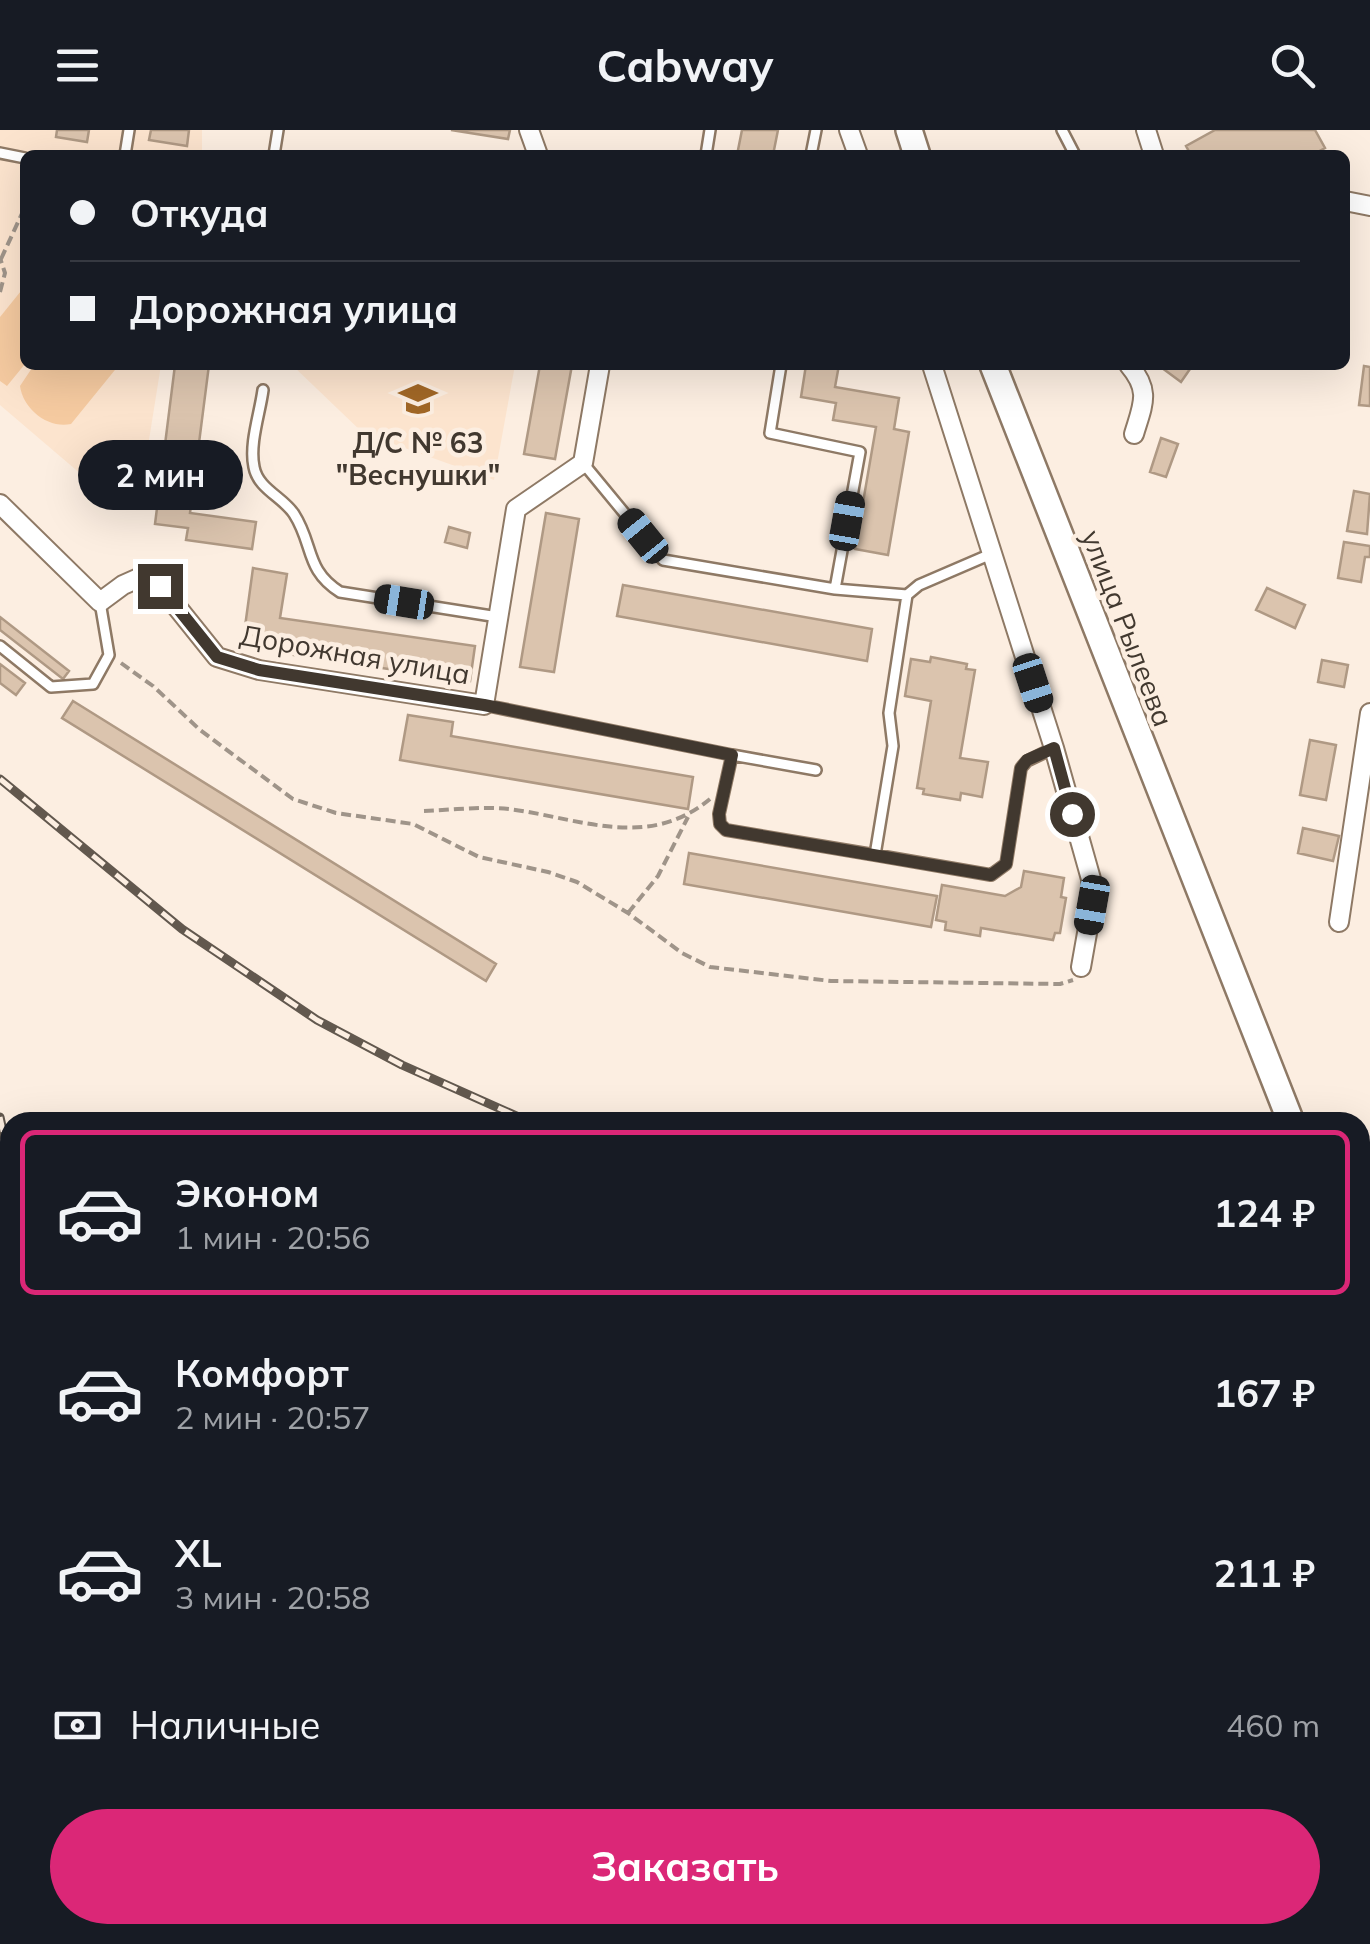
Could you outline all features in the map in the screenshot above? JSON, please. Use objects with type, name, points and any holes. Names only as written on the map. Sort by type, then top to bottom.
[{"type":"main road","name":"улица Рылеева","points":[[995,370],[1286,1112]]},
{"type":"street","points":[[484,705],[516,509],[583,463],[599,370]]},
{"type":"street","points":[[934,370],[1054,748],[1093,892],[1081,967]]},
{"type":"street","points":[[1134,370],[1145,397],[1134,434]]},
{"type":"street","points":[[0,504],[100,602]]},
{"type":"street","name":"Дорожная улица","points":[[100,602],[141,577],[160,586],[217,657],[259,670],[484,705]]},
{"type":"street","points":[[1339,922],[1370,713]]},
{"type":"lane","points":[[780,370],[770,433],[860,452],[834,589]]},
{"type":"lane","points":[[263,390],[253,462],[256,477],[293,512],[322,581],[340,592],[501,618]]},
{"type":"lane","points":[[583,463],[663,560],[834,589],[907,595]]},
{"type":"lane","points":[[875,855],[893,746],[889,713],[907,595],[919,585],[991,554]]},
{"type":"lane","points":[[0,646],[50,687],[93,684],[109,655],[100,602]]},
{"type":"lane","points":[[484,705],[816,770]]},
{"type":"lane","points":[[732,755],[719,814],[720,824],[726,830],[991,875],[1006,864],[1021,768],[1027,760],[1054,748]]},
{"type":"path","points":[[0,292],[4,273],[1,258],[20,218]]},
{"type":"path","points":[[109,655],[293,800],[336,813],[412,824],[479,858],[576,882],[710,968],[831,981],[1060,984],[1074,980],[1081,967]]},
{"type":"path","points":[[628,913],[658,876],[688,817],[726,786]]},
{"type":"path","points":[[424,810],[508,809],[587,826],[633,828],[688,817]]},
{"type":"path","points":[[0,1289],[0,1412]]},
{"type":"shaded area","points":[[0,130],[202,130],[202,150],[20,150],[20,370],[160,370],[140,496],[89,481],[0,405]]},
{"type":"shaded area","points":[[20,292],[20,370],[7,386],[0,381],[0,317]]},
{"type":"shaded area","points":[[31,370],[115,370],[71,424],[62,425],[38,416],[26,402],[20,386]]},
{"type":"shaded area","name":"Д/С № 63 \"Веснушки\"","points":[[297,370],[514,370],[494,480],[363,433]]},
{"type":"building","points":[[57,130],[89,130],[87,142],[56,137]]},
{"type":"building","points":[[151,130],[189,130],[187,146],[149,140]]},
{"type":"building","points":[[451,130],[510,130],[508,139]]},
{"type":"building","points":[[742,130],[778,130],[774,150],[738,150]]},
{"type":"building","points":[[1215,130],[1315,130],[1325,148],[1188,150],[1186,146]]},
{"type":"building","points":[[1364,366],[1370,367],[1370,406],[1359,405]]},
{"type":"building","points":[[174,370],[208,370],[190,513],[256,522],[252,549],[186,540],[188,528],[155,524]]},
{"type":"building","points":[[539,370],[571,370],[555,459],[524,454]]},
{"type":"building","points":[[805,370],[838,370],[835,387],[899,398],[894,429],[909,432],[888,555],[855,549],[876,427],[833,420],[836,403],[801,397]]},
{"type":"building","points":[[1165,370],[1189,370],[1181,382]]},
{"type":"building","points":[[1161,438],[1178,444],[1166,477],[1150,472]]},
{"type":"building","points":[[1354,491],[1370,494],[1367,534],[1347,531]]},
{"type":"building","points":[[546,513],[579,519],[554,672],[520,667]]},
{"type":"building","points":[[449,527],[470,533],[467,548],[445,542]]},
{"type":"building","points":[[1344,542],[1370,546],[1361,582],[1338,578]]},
{"type":"building","points":[[253,568],[287,574],[280,618],[475,646],[470,681],[280,653],[282,639],[244,634]]},
{"type":"building","points":[[623,585],[872,629],[867,661],[617,616]]},
{"type":"building","points":[[1267,588],[1305,605],[1295,628],[1256,610]]},
{"type":"building","points":[[0,617],[69,671],[63,679],[0,630]]},
{"type":"building","points":[[931,657],[967,664],[966,669],[975,670],[960,758],[988,762],[982,797],[961,793],[960,800],[923,794],[924,789],[917,788],[931,701],[905,696],[911,659],[930,662]]},
{"type":"building","points":[[1322,660],[1348,665],[1344,687],[1318,682]]},
{"type":"building","points":[[0,664],[25,683],[16,695],[0,683]]},
{"type":"building","points":[[73,701],[496,964],[486,981],[62,718]]},
{"type":"building","points":[[408,715],[453,722],[451,736],[693,777],[688,809],[400,760]]},
{"type":"building","points":[[1310,740],[1336,745],[1326,800],[1300,795]]},
{"type":"building","points":[[1303,828],[1339,836],[1333,861],[1298,853]]},
{"type":"building","points":[[689,853],[937,896],[931,927],[684,884]]},
{"type":"building","points":[[1024,871],[1064,878],[1061,897],[1066,898],[1060,933],[1055,933],[1053,940],[981,928],[980,936],[945,930],[946,922],[936,920],[942,885],[1005,896],[1021,887]]},
{"type":"railway","points":[[0,779],[182,929],[317,1020],[402,1065],[508,1112]]},
{"type":"place","name":"Д/С № 63 \"Веснушки\"","points":[[418,399]]},
{"type":"route","points":[[160,586],[217,657],[259,670],[484,705],[732,755],[719,814],[720,824],[726,830],[991,875],[1006,864],[1021,768],[1027,760],[1054,748],[1072,814]]}]
